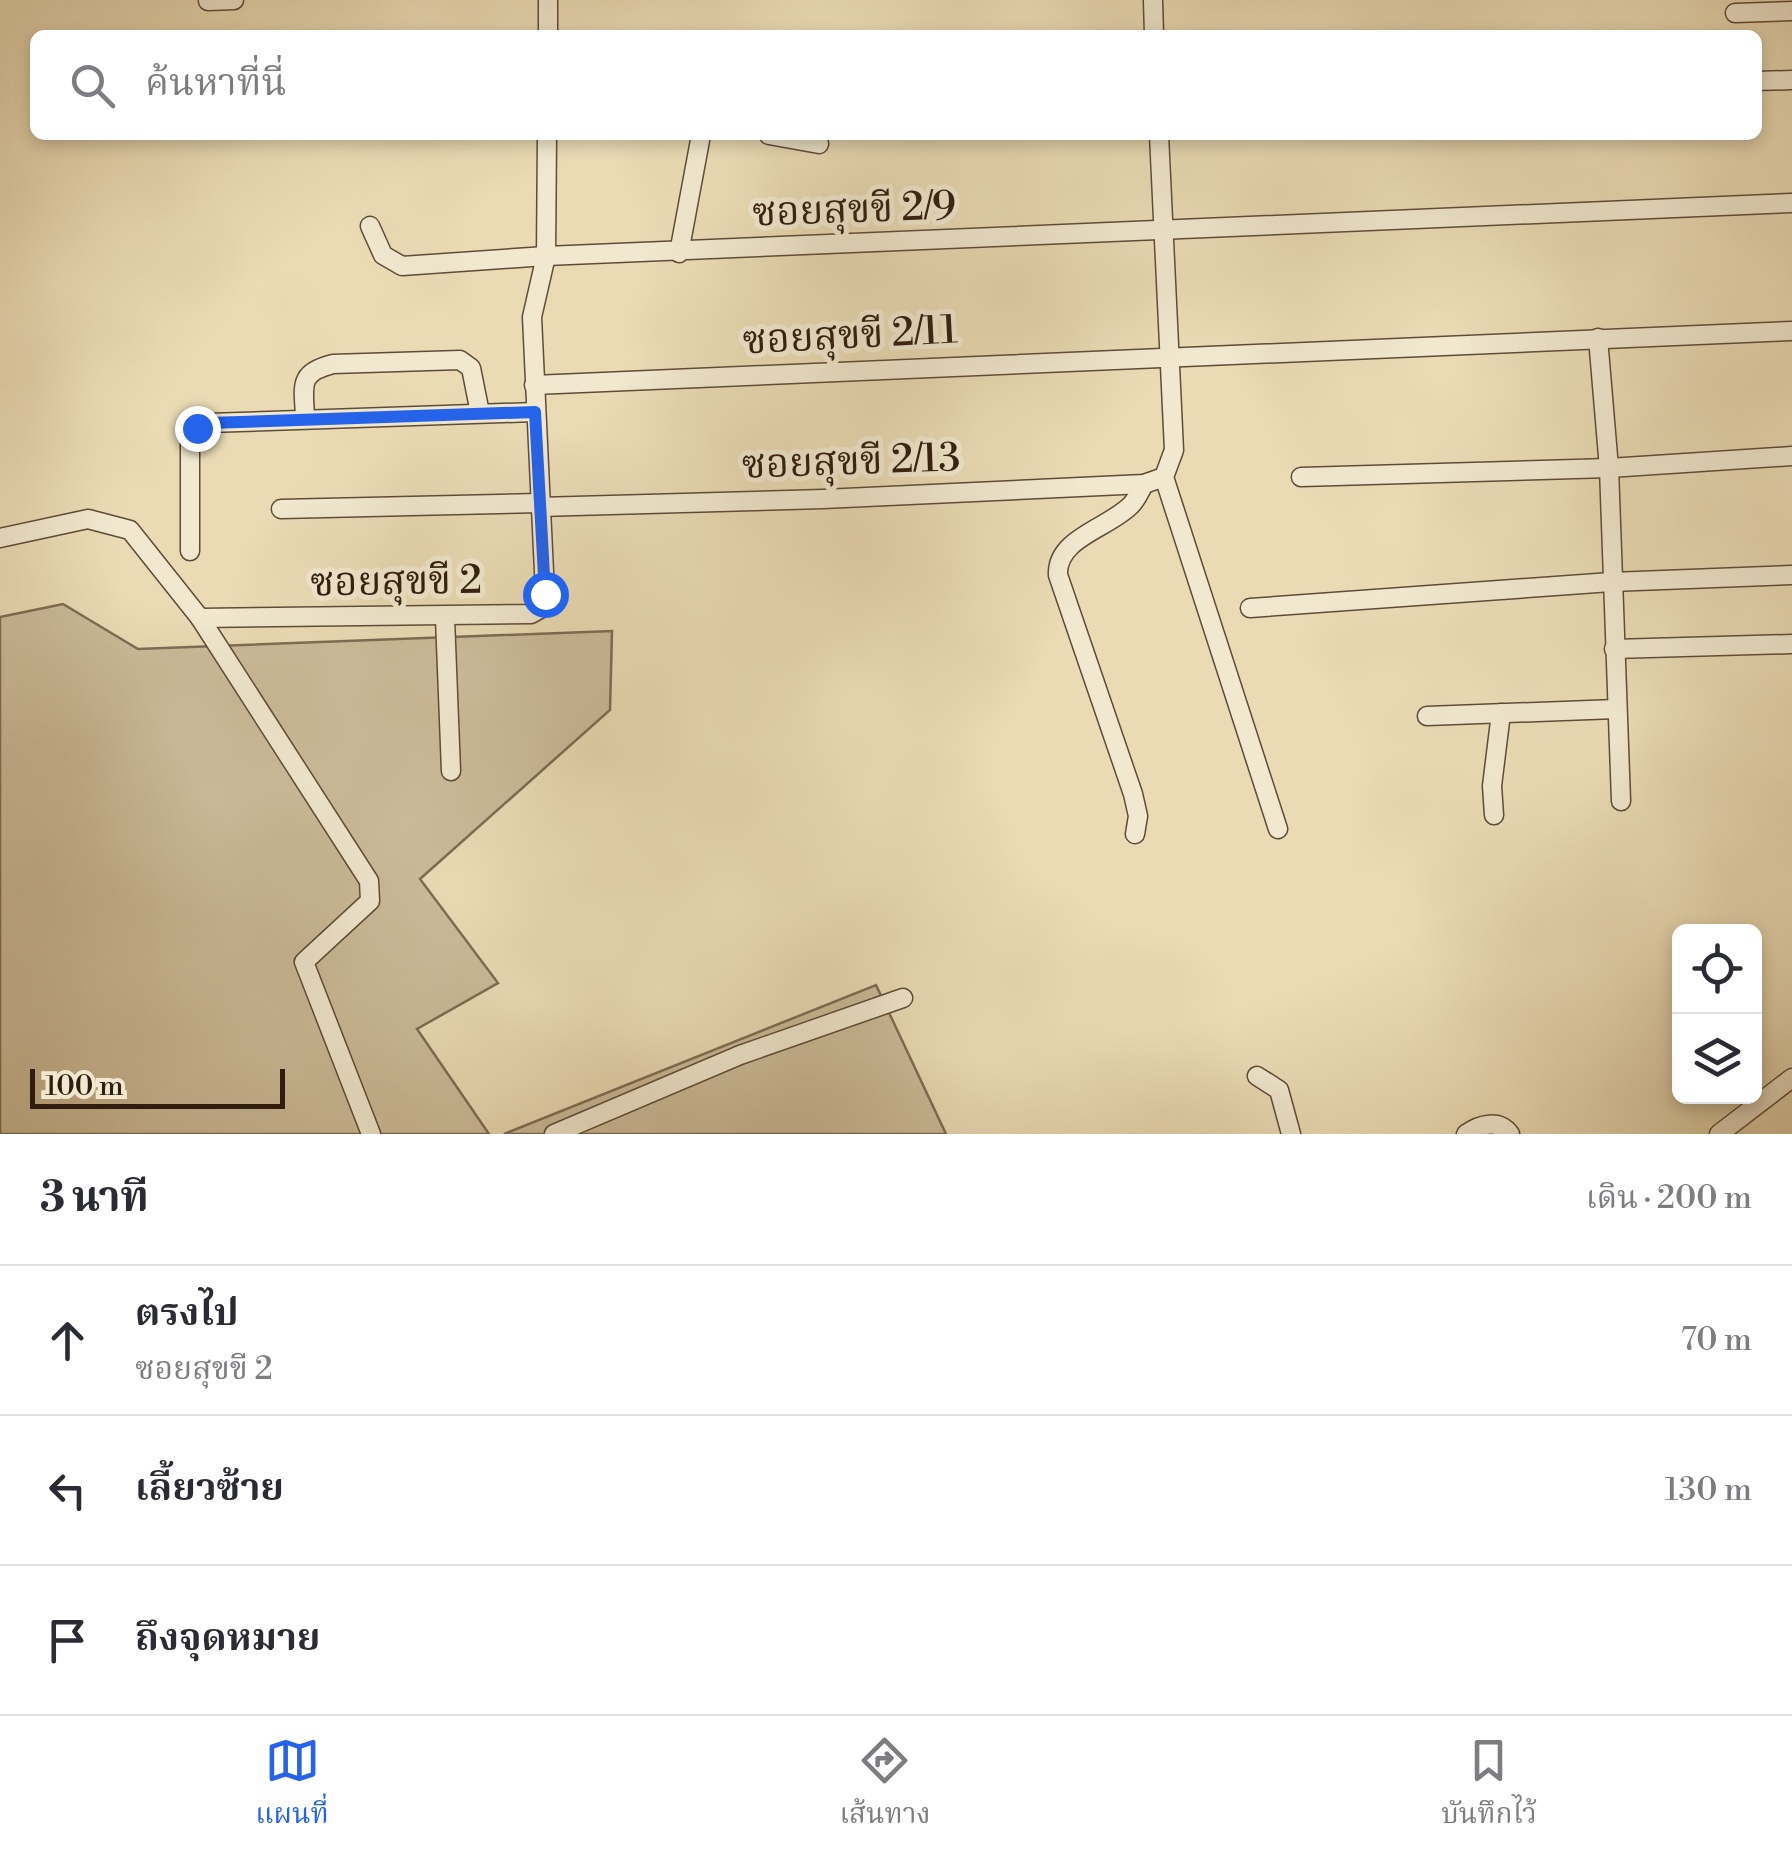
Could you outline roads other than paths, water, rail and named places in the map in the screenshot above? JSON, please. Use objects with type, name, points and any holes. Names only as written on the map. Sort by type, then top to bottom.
[{"type":"street","points":[[208,1],[234,0]]},
{"type":"street","points":[[548,0],[548,30]]},
{"type":"street","points":[[1153,0],[1154,30]]},
{"type":"street","points":[[1735,13],[1792,11]]},
{"type":"street","points":[[1762,81],[1792,80]]},
{"type":"street","name":"ซอยสุขขี 2","points":[[200,618],[444,618],[531,614],[540,609],[545,594],[532,317],[546,256],[548,140]]},
{"type":"street","points":[[678,252],[700,140]]},
{"type":"street","points":[[797,140],[819,144]]},
{"type":"street","points":[[1159,140],[1174,450],[1164,476],[1278,829]]},
{"type":"street","name":"ซอยสุขขี 2/9","points":[[370,226],[383,254],[402,266],[546,256],[1792,203]]},
{"type":"street","name":"ซอยสุขขี 2/11","points":[[534,385],[1792,332]]},
{"type":"street","points":[[1598,338],[1609,468],[1621,800]]},
{"type":"street","points":[[306,418],[304,392],[308,372],[333,364],[369,362],[467,362],[480,413]]},
{"type":"street","points":[[190,552],[190,436],[208,423],[535,412]]},
{"type":"street","points":[[1301,477],[1609,468],[1792,456]]},
{"type":"street","name":"ซอยสุขขี 2/13","points":[[281,508],[804,500],[1144,484],[1164,476]]},
{"type":"street","points":[[1135,834],[1138,816],[1133,794],[1057,564],[1078,541],[1128,509],[1144,484]]},
{"type":"street","points":[[0,538],[88,518],[130,530],[200,618],[369,881],[370,901],[304,962],[371,1134]]},
{"type":"street","points":[[1250,608],[1611,582],[1792,575]]},
{"type":"street","points":[[444,618],[451,771]]},
{"type":"street","points":[[1614,649],[1792,644]]},
{"type":"street","points":[[1426,716],[1616,709]]},
{"type":"street","points":[[1494,814],[1492,786],[1502,714]]},
{"type":"street","points":[[554,1134],[740,1055],[903,998]]},
{"type":"street","points":[[1257,1076],[1279,1090],[1291,1134]]},
{"type":"street","points":[[1719,1134],[1792,1078]]},
{"type":"street","points":[[1466,1134],[1493,1124],[1506,1128],[1510,1134]]}]
